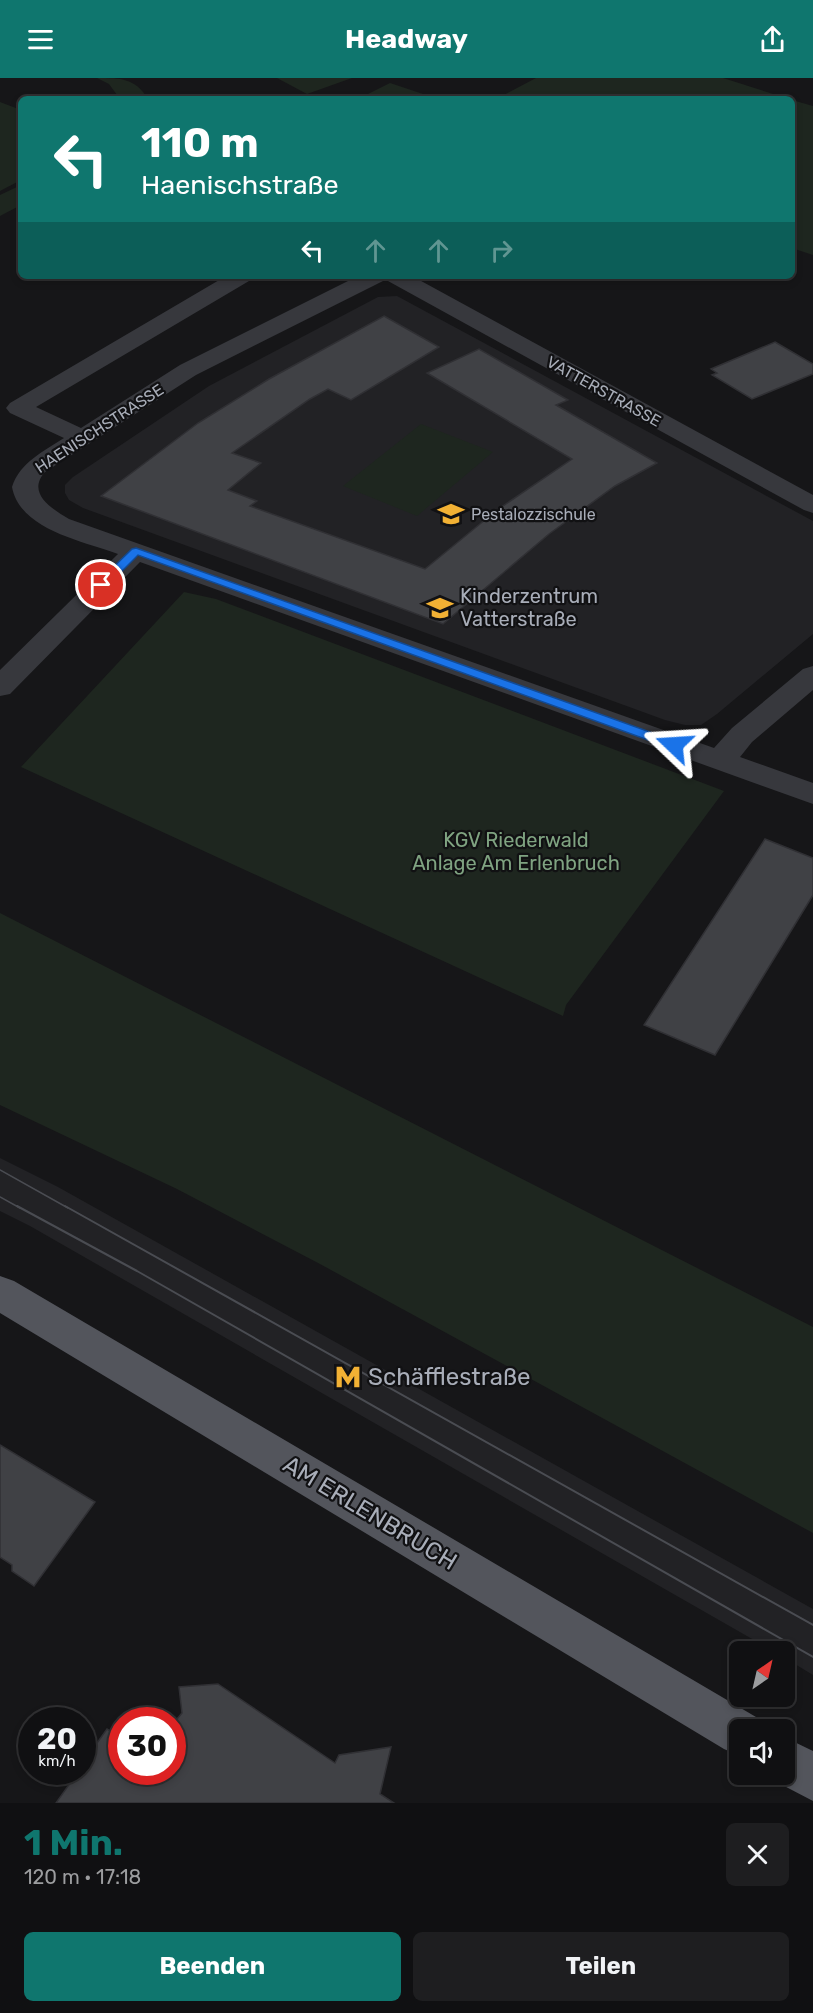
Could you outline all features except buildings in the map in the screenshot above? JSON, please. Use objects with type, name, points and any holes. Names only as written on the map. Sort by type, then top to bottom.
[{"type":"main road","name":"AM ERLENBRUCH","points":[[0,1293],[729,1726]]},
{"type":"main road","points":[[795,1766],[813,1777]]},
{"type":"street","points":[[81,437],[18,408],[236,279]]},
{"type":"street","name":"HAENISCHSTRASSE","points":[[136,551],[60,524],[44,515],[27,498],[25,487],[28,477],[36,467],[188,370],[369,279]]},
{"type":"street","name":"VATTERSTRASSE","points":[[401,279],[813,505]]},
{"type":"street","points":[[0,687],[136,551],[214,577],[813,794]]},
{"type":"street","points":[[719,761],[742,735],[813,675]]},
{"type":"shaded area","name":"Pestalozzischule","points":[[397,296],[813,521],[813,634],[717,714],[701,725],[685,725],[665,720],[83,508],[69,500],[65,493],[65,485],[73,477],[209,386],[378,297]]},
{"type":"shaded area","points":[[0,1158],[58,1187],[813,1609],[813,1675],[795,1664],[795,1641],[756,1641],[30,1226],[0,1211]]},
{"type":"green space","points":[[97,78],[127,81],[138,87],[146,96],[118,96],[109,84]]},
{"type":"green space","points":[[277,78],[352,78],[307,94]]},
{"type":"green space","points":[[536,78],[723,78],[780,96],[502,96]]},
{"type":"green space","points":[[390,83],[429,96],[364,96]]},
{"type":"green space","points":[[795,101],[813,106],[813,255],[795,249]]},
{"type":"green space","points":[[0,102],[18,109],[18,182],[0,191]]},
{"type":"green space","points":[[18,186],[18,207],[0,216],[0,195]]},
{"type":"green space","points":[[421,424],[493,452],[417,516],[343,486]]},
{"type":"green space","name":"KGV Riederwald Anlage Am Erlenbruch","points":[[184,592],[216,599],[724,791],[566,1005],[563,1016],[21,767]]},
{"type":"green space","points":[[0,913],[813,1327],[813,1533],[320,1264],[177,1189],[0,1105]]},
{"type":"tram line","points":[[0,1170],[68,1208]]},
{"type":"tram line","points":[[0,1197],[20,1208]]},
{"type":"tram line","points":[[17,1206],[137,1271],[813,1657]]},
{"type":"tram line","points":[[65,1206],[813,1625]]},
{"type":"place","name":"Pestalozzischule","points":[[451,514]]},
{"type":"place","name":"Kinderzentrum Vatterstraße","points":[[440,608]]},
{"type":"place","name":"Schäfflestraße","points":[[348,1377]]},
{"type":"route","points":[[101,585],[136,551],[203,573],[674,745]]}]
